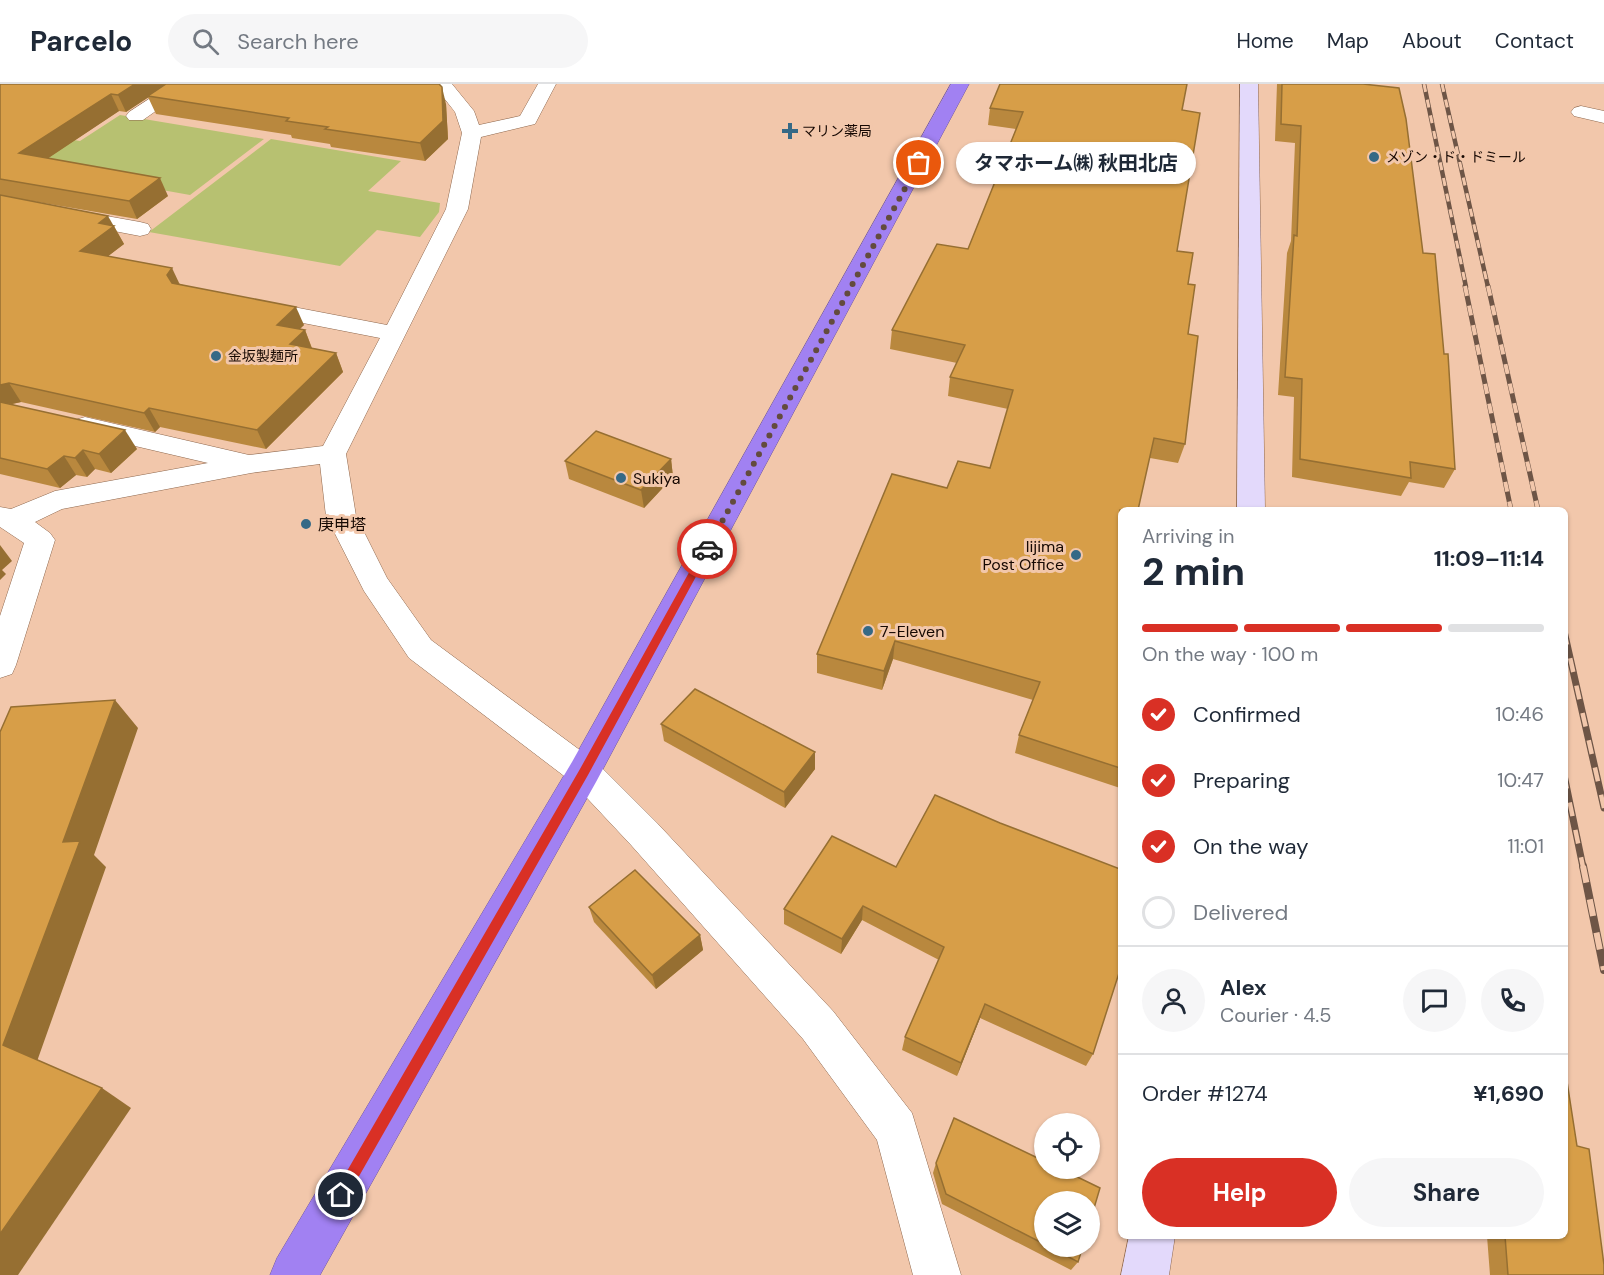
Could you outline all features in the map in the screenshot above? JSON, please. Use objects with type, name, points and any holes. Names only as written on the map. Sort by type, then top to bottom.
[{"type":"highway","points":[[294,1275],[584,772],[960,84]]},
{"type":"street","points":[[136,116],[185,84]]},
{"type":"street","points":[[442,84],[464,111],[472,133],[457,208],[395,334],[332,454],[341,516],[375,583],[420,649],[584,772],[644,834],[818,1025],[896,1129],[937,1275]]},
{"type":"street","points":[[472,133],[528,120],[547,84]]},
{"type":"street","points":[[1249,84],[1251,507]]},
{"type":"street","points":[[1581,112],[1604,117]]},
{"type":"street","points":[[0,203],[140,229]]},
{"type":"street","points":[[236,303],[395,334]]},
{"type":"street","points":[[56,419],[251,464]]},
{"type":"street","points":[[7,518],[55,501],[298,456],[332,454]]},
{"type":"street","points":[[0,665],[40,540],[7,518]]},
{"type":"street","points":[[1144,1275],[1151,1239]]},
{"type":"green space","points":[[120,115],[264,139],[190,195],[0,161],[0,128],[80,141]]},
{"type":"green space","points":[[271,139],[401,161],[368,191],[440,203],[439,212],[420,237],[377,230],[340,266],[149,232]]},
{"type":"building","points":[[0,84],[135,84],[118,95],[111,94],[19,153],[160,178],[129,201],[0,179]]},
{"type":"building","points":[[166,84],[439,84],[442,87],[443,121],[420,143],[325,129],[328,127],[286,121],[289,118],[148,96]]},
{"type":"building","points":[[1000,84],[1187,84],[1182,110],[1200,113],[1177,251],[1193,253],[1188,284],[1195,285],[1188,334],[1198,336],[1185,444],[1154,438],[1139,507],[1118,507],[1118,767],[1019,735],[1040,682],[895,641],[884,671],[817,654],[892,474],[947,488],[958,461],[990,468],[1013,390],[950,377],[965,345],[892,330],[937,244],[968,249],[1023,112],[990,108]]},
{"type":"building","points":[[1282,84],[1363,84],[1399,88],[1406,119],[1423,253],[1435,254],[1444,354],[1448,354],[1455,469],[1410,462],[1411,478],[1300,459],[1302,379],[1285,377],[1294,235],[1297,236],[1301,126],[1281,124]]},
{"type":"building","points":[[0,195],[108,216],[99,223],[114,226],[80,251],[172,268],[167,275],[172,283],[296,307],[277,325],[305,330],[290,344],[336,353],[257,430],[149,408],[144,413],[9,383],[0,385]]},
{"type":"building","points":[[0,402],[125,430],[99,454],[83,450],[75,458],[64,456],[47,469],[0,458]]},
{"type":"building","points":[[596,431],[671,459],[641,490],[565,461]]},
{"type":"building","points":[[695,689],[815,752],[784,792],[661,724]]},
{"type":"building","points":[[115,700],[63,842],[80,841],[3,1045],[102,1088],[0,1234],[0,732],[11,707]]},
{"type":"building","points":[[935,795],[1000,823],[1118,868],[1118,976],[1093,1054],[985,1004],[961,1063],[905,1037],[944,947],[863,906],[842,939],[784,909],[832,836],[896,867]]},
{"type":"building","points":[[635,870],[700,935],[652,975],[589,907]]},
{"type":"building","points":[[1568,1088],[1577,1146],[1589,1149],[1604,1275],[1508,1275],[1505,1239],[1568,1239]]},
{"type":"building","points":[[954,1118],[1034,1156],[1034,1179],[1082,1179],[1100,1188],[1099,1191],[1034,1191],[1034,1239],[946,1194],[936,1163]]},
{"type":"building","points":[[1069,1257],[1080,1257],[1078,1262]]},
{"type":"railway","points":[[1424,84],[1466,287]]},
{"type":"railway","points":[[1442,84],[1488,287]]},
{"type":"railway","points":[[1465,286],[1510,507]]},
{"type":"railway","points":[[1488,286],[1537,507]]},
{"type":"railway","points":[[1568,649],[1604,808]]},
{"type":"railway","points":[[1568,794],[1583,867]]},
{"type":"railway","points":[[1583,866],[1604,970]]},
{"type":"way so far","points":[[707,549],[919,163]]},
{"type":"place","name":"マリン薬局","points":[[790,131]]},
{"type":"place","name":"メゾン・ド・ドミール","points":[[1374,157]]},
{"type":"place","name":"タマホーム㈱ 秋田北店","points":[[919,163]]},
{"type":"place","name":"金坂製麺所","points":[[216,356]]},
{"type":"place","name":"Sukiya","points":[[621,478]]},
{"type":"place","name":"庚申塔","points":[[306,524]]},
{"type":"place","name":"Iijima Post Office","points":[[1076,555]]},
{"type":"place","name":"7-Eleven","points":[[868,631]]},
{"type":"route","points":[[341,1195],[584,772],[707,549]]}]
